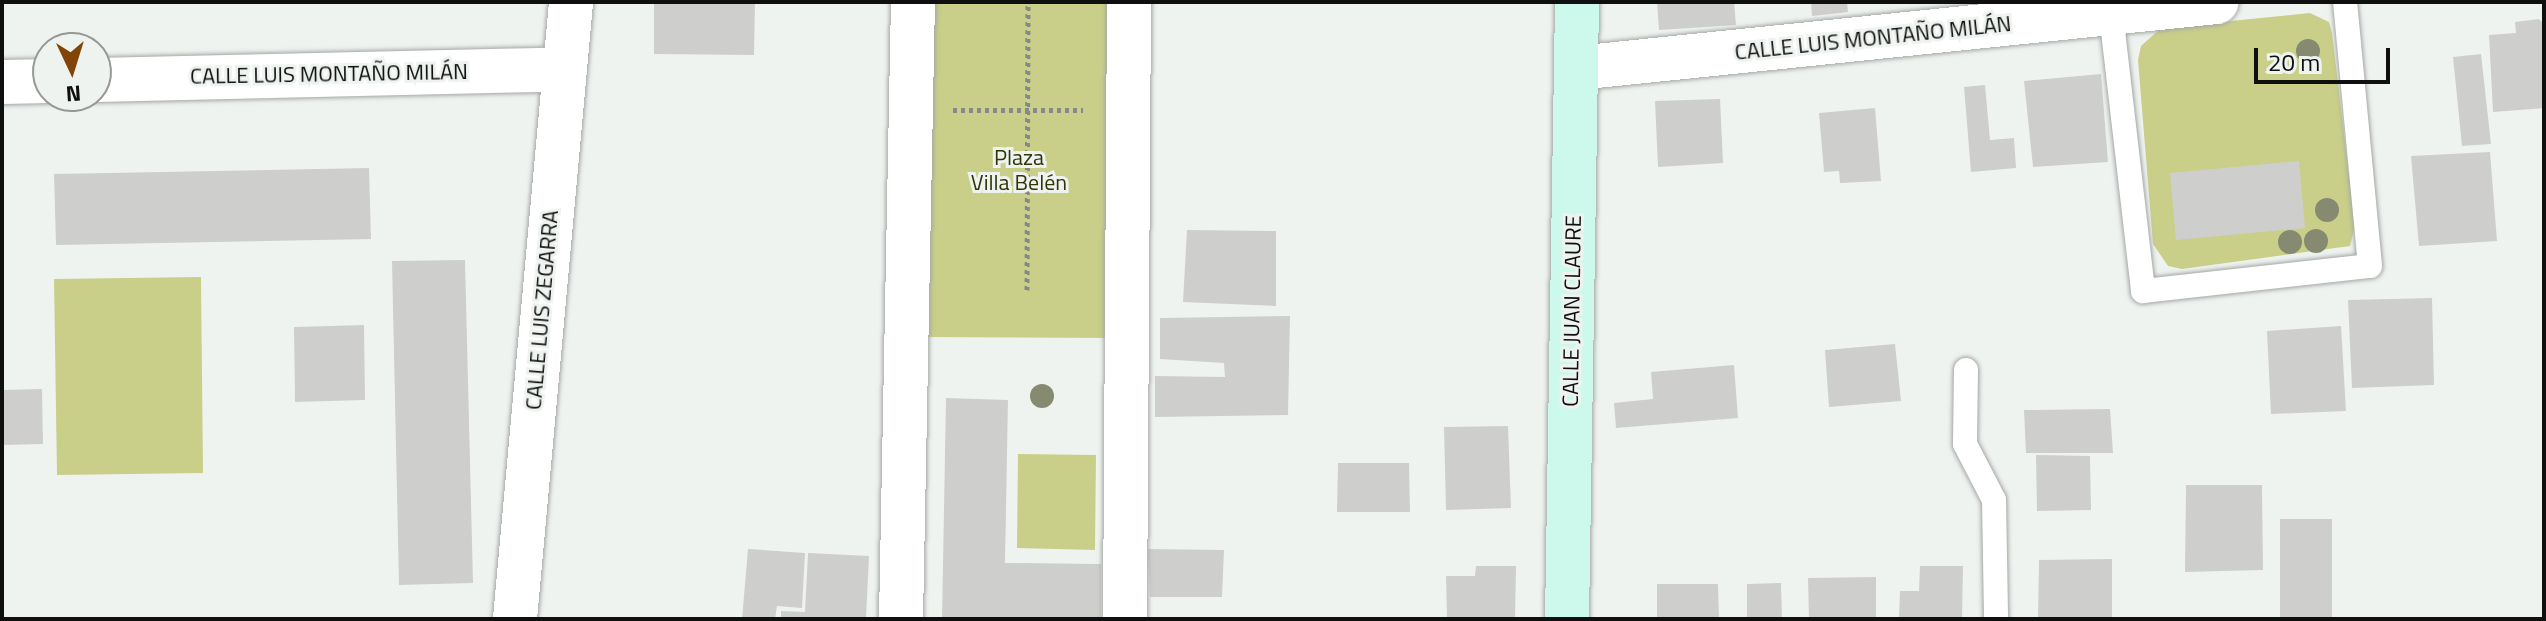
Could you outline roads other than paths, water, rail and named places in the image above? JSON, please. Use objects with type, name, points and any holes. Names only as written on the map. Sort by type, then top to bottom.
[{"type":"street","name":"CALLE LUIS ZEGARRA","points":[[515,619],[571,2]]},
{"type":"street","points":[[901,619],[913,2]]},
{"type":"street","points":[[1125,619],[1129,2]]},
{"type":"street","name":"CALLE JUAN CLAURE","points":[[1567,619],[1577,2]]},
{"type":"street","name":"CALLE LUIS MONTAÑO MILÁN","points":[[1577,68],[2111,7],[2217,2]]},
{"type":"street","name":"CALLE LUIS MONTAÑO MILÁN","points":[[112,80],[563,69]]},
{"type":"street","points":[[2,82],[32,81]]},
{"type":"lane","points":[[2111,7],[2143,291],[2370,266],[2345,2]]},
{"type":"lane","points":[[1966,370],[1965,444],[1994,500],[1996,619]]},
{"type":"park label","name":"Plaza Villa Belén","points":[[1019,170]]}]
